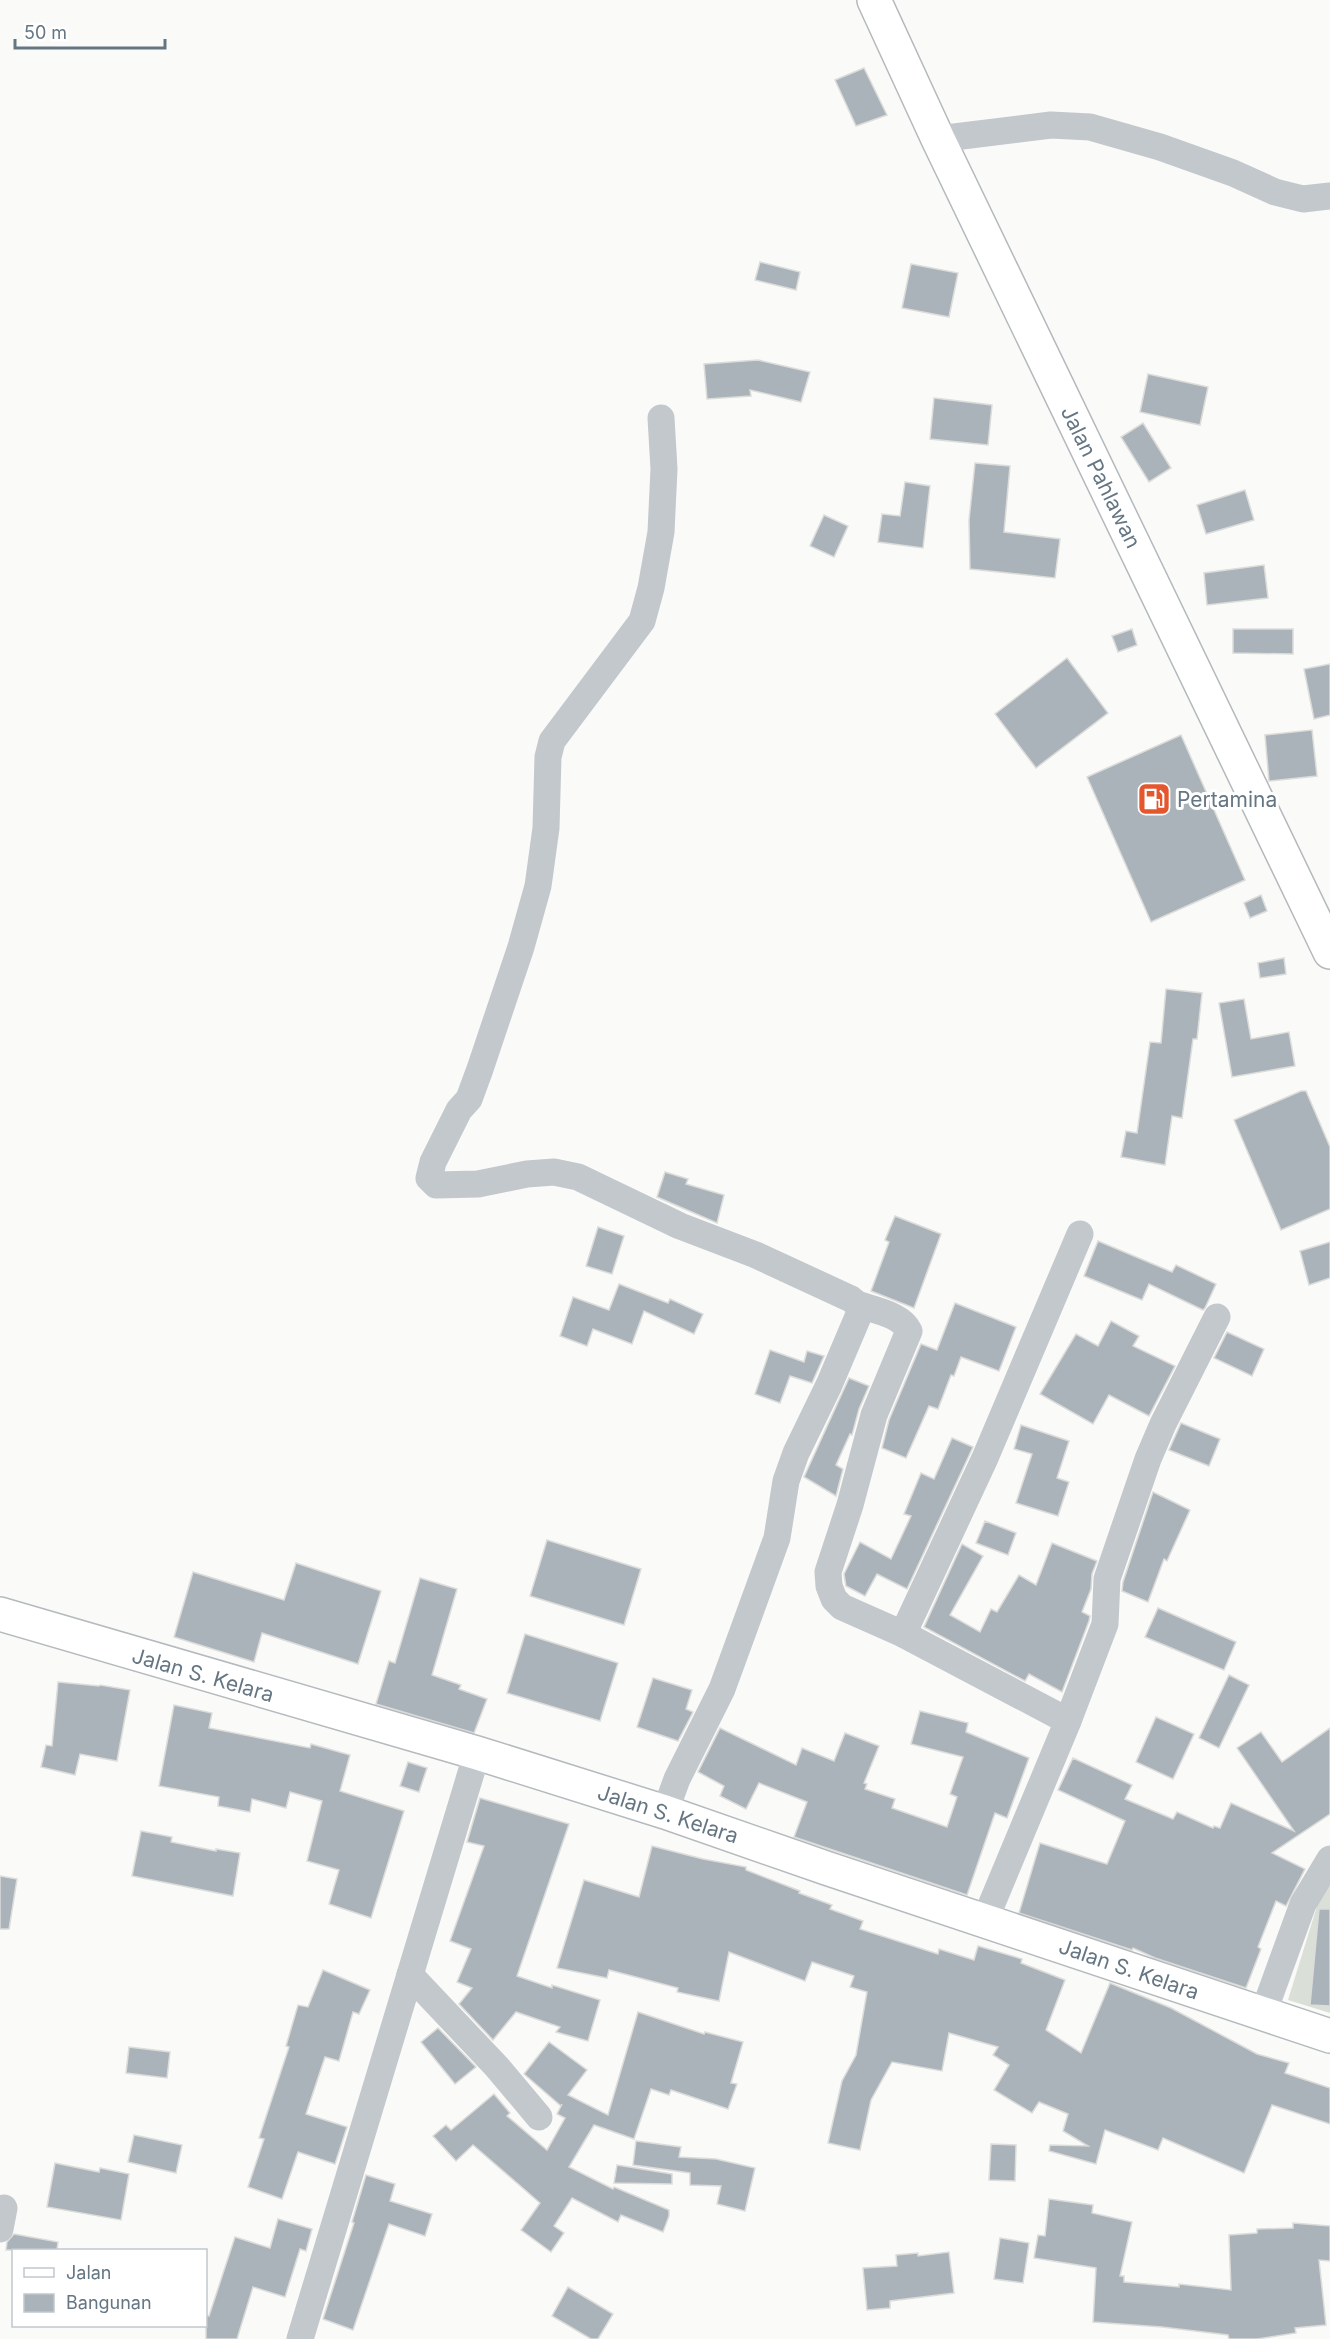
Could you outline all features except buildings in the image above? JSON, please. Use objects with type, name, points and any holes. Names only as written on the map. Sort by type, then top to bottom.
[{"type":"main road","name":"Jalan Pahlawan","points":[[874,0],[938,139],[1330,952]]},
{"type":"main road","name":"Jalan S. Kelara","points":[[0,1614],[477,1753],[665,1812],[1330,2036]]},
{"type":"street","points":[[938,139],[1051,125],[1090,127],[1160,147],[1233,173],[1275,192],[1303,199],[1330,196]]},
{"type":"street","points":[[661,418],[664,469],[661,532],[651,588],[642,621],[552,741],[548,756],[546,828],[538,886],[469,1099],[459,1110],[433,1162],[429,1178],[436,1185],[447,1185],[478,1184],[527,1174],[554,1172],[578,1177],[680,1226],[756,1255],[857,1304],[892,1316],[906,1325],[909,1331],[874,1415],[850,1505],[828,1572],[829,1586],[834,1599],[842,1607],[903,1634],[1068,1721]]},
{"type":"street","points":[[903,1634],[985,1458],[1080,1234]]},
{"type":"street","points":[[665,1812],[676,1779],[722,1689],[777,1538],[786,1481],[796,1453],[860,1312],[857,1304]]},
{"type":"street","points":[[985,1920],[1068,1721],[1105,1624],[1107,1579],[1148,1459],[1163,1424],[1217,1317]]},
{"type":"street","points":[[300,2339],[477,1753]]},
{"type":"street","points":[[1263,2014],[1303,1904],[1330,1859]]},
{"type":"street","points":[[410,1975],[497,2067],[539,2117]]},
{"type":"shaded area","points":[[1330,1880],[1330,2013],[1288,2000],[1322,1890]]},
{"type":"place","name":"Pertamina","points":[[1154,799]]}]
